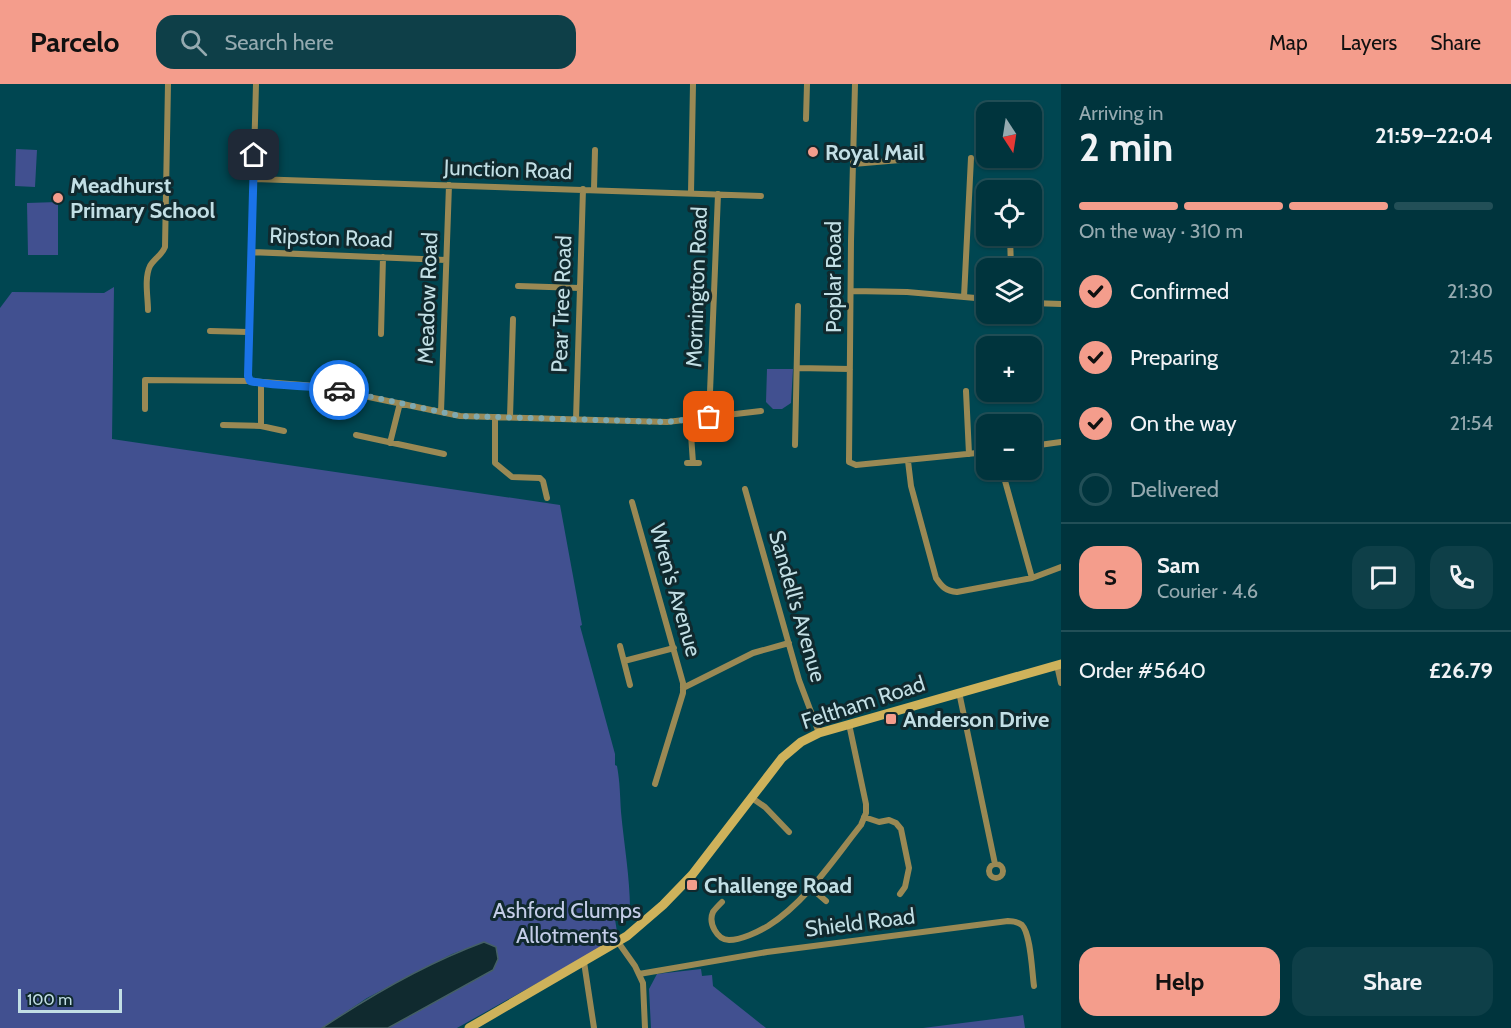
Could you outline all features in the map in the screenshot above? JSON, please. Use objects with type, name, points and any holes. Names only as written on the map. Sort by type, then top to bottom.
[{"type":"main road","name":"Feltham Road","points":[[469,1028],[618,942],[663,905],[692,875],[792,748],[819,733],[1059,664]]},
{"type":"street","points":[[148,310],[148,272],[151,264],[163,253],[165,247],[168,84]]},
{"type":"street","points":[[250,381],[248,332],[256,84]]},
{"type":"street","points":[[690,193],[693,84]]},
{"type":"street","points":[[806,119],[807,84]]},
{"type":"street","name":"Poplar Road","points":[[855,84],[849,459],[851,464],[856,465],[908,461]]},
{"type":"street","points":[[594,189],[595,150]]},
{"type":"street","points":[[964,297],[971,158]]},
{"type":"street","points":[[853,164],[900,160]]},
{"type":"street","name":"Junction Road","points":[[253,178],[761,196]]},
{"type":"street","name":"Meadow Road","points":[[441,412],[448,185]]},
{"type":"street","name":"Pear Tree Road","points":[[576,420],[583,189]]},
{"type":"street","name":"Mornington Road","points":[[709,417],[718,194]]},
{"type":"street","name":"Ripston Road","points":[[251,252],[446,260]]},
{"type":"street","points":[[381,334],[382,257]]},
{"type":"street","points":[[518,286],[580,288]]},
{"type":"street","points":[[852,291],[907,292],[976,298]]},
{"type":"street","points":[[1042,303],[1061,304]]},
{"type":"street","points":[[795,445],[798,306]]},
{"type":"street","points":[[510,417],[513,319]]},
{"type":"street","points":[[799,320],[809,320]]},
{"type":"street","points":[[210,331],[248,332]]},
{"type":"street","points":[[797,368],[850,369]]},
{"type":"street","points":[[145,409],[145,380],[250,381],[261,384],[316,386],[460,416],[667,422],[761,411]]},
{"type":"street","points":[[261,384],[261,426]]},
{"type":"street","points":[[966,392],[969,454]]},
{"type":"street","points":[[390,442],[400,403]]},
{"type":"street","points":[[495,417],[495,463],[512,477],[540,478],[543,481],[547,498]]},
{"type":"street","points":[[690,420],[693,463]]},
{"type":"street","points":[[223,425],[261,426],[284,431]]},
{"type":"street","points":[[356,435],[444,454]]},
{"type":"street","points":[[1042,445],[1061,442]]},
{"type":"street","points":[[976,453],[908,461],[910,486],[936,578],[942,587],[957,592],[1032,578],[1061,567]]},
{"type":"street","points":[[1005,480],[1032,578]]},
{"type":"street","name":"Sandell's Avenue","points":[[746,489],[799,680],[819,733]]},
{"type":"street","name":"Wren's Avenue","points":[[632,502],[674,648],[683,688],[655,784]]},
{"type":"street","name":"Wren's Avenue","points":[[683,688],[753,653],[789,643]]},
{"type":"street","points":[[620,646],[630,685]]},
{"type":"street","points":[[624,661],[674,648]]},
{"type":"street","points":[[1059,664],[1061,683]]},
{"type":"street","points":[[959,692],[995,864]]},
{"type":"street","points":[[722,902],[713,911],[712,918],[714,930],[720,938],[728,940],[750,935],[768,926],[811,888],[861,825],[866,804],[849,724]]},
{"type":"street","points":[[752,798],[765,807],[789,832]]},
{"type":"street","points":[[864,817],[879,822],[889,820],[901,829],[909,868],[908,889],[900,894]]},
{"type":"street","points":[[811,888],[826,901]]},
{"type":"street","name":"Shield Road","points":[[639,974],[767,952],[1008,921],[1024,926],[1034,986]]},
{"type":"street","points":[[618,942],[644,983],[645,1028]]},
{"type":"street","points":[[584,962],[594,1028]]},
{"type":"green space","points":[[16,149],[37,150],[35,187],[15,186]]},
{"type":"green space","points":[[58,202],[58,255],[28,255],[27,203]]},
{"type":"green space","name":"Ashford Clumps Allotments","points":[[114,287],[112,439],[560,505],[582,625],[580,626],[618,772],[630,910],[614,913],[618,938],[457,1028],[388,1028],[493,970],[485,942],[452,954],[367,998],[322,1028],[0,1028],[0,308],[12,292],[104,293]]},
{"type":"green space","points":[[767,369],[793,369],[791,403],[782,409],[773,409],[766,402]]},
{"type":"green space","points":[[701,969],[702,976],[712,975],[713,986],[766,1028],[651,1028],[649,989],[657,974]]},
{"type":"green space","points":[[1023,1015],[1025,1028],[923,1028],[1018,1016]]},
{"type":"shaded area","points":[[484,942],[496,947],[498,959],[493,970],[388,1028],[322,1028],[401,980]]},
{"type":"way so far","points":[[339,390],[460,416],[667,422],[709,417]]},
{"type":"place","name":"Royal Mail","points":[[813,152]]},
{"type":"place","name":"Meadhurst Primary School","points":[[58,198]]},
{"type":"place","name":"Anderson Drive","points":[[891,719]]},
{"type":"place","name":"Challenge Road","points":[[692,885]]},
{"type":"route","points":[[254,155],[248,376],[250,381],[261,384],[316,386],[339,390]]}]
